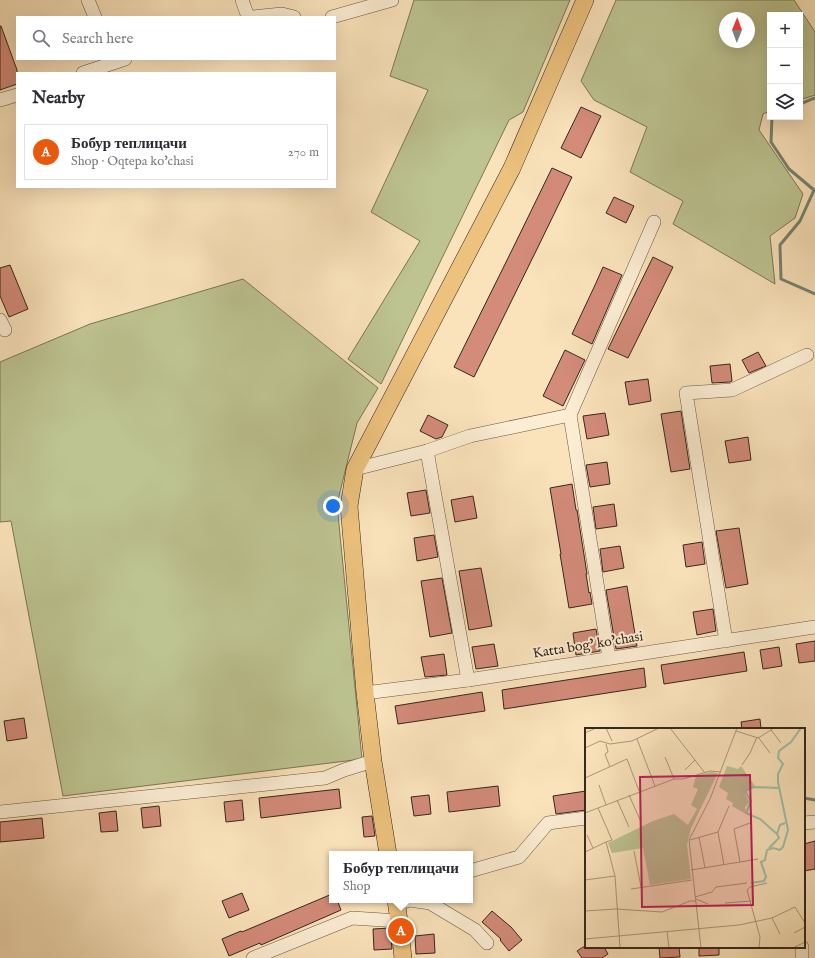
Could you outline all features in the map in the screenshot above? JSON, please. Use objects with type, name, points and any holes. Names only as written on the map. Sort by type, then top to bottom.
[{"type":"main road","points":[[388,851],[373,761],[365,693],[349,506],[355,469],[512,168],[585,0]]},
{"type":"main road","points":[[397,908],[403,958]]},
{"type":"street","points":[[88,0],[95,16]]},
{"type":"street","points":[[242,0],[248,16]]},
{"type":"street","points":[[336,16],[392,0]]},
{"type":"street","points":[[263,16],[282,14],[290,16]]},
{"type":"street","points":[[85,72],[111,61]]},
{"type":"street","points":[[0,100],[16,94]]},
{"type":"street","points":[[608,658],[570,415],[654,222]]},
{"type":"street","points":[[726,640],[686,393],[732,390],[807,355]]},
{"type":"street","points":[[355,469],[427,450],[470,436],[570,415]]},
{"type":"street","points":[[427,450],[468,680]]},
{"type":"street","name":"Katta bog' ko'chasi","points":[[365,693],[468,680],[815,627]]},
{"type":"street","points":[[0,812],[325,778],[373,761]]},
{"type":"street","points":[[473,870],[519,857],[548,824],[585,818]]},
{"type":"street","points":[[805,823],[815,822]]},
{"type":"street","points":[[430,903],[475,930],[487,943]]},
{"type":"street","points":[[253,958],[352,918],[397,908]]},
{"type":"green space","points":[[414,0],[570,0],[523,112],[509,120],[381,384],[348,359],[420,241],[371,212],[428,90],[390,76]]},
{"type":"green space","points":[[616,0],[794,0],[802,12],[767,12],[767,112],[763,114],[759,130],[803,194],[795,218],[770,236],[775,284],[673,224],[683,201],[630,172],[647,127],[594,100],[581,81]]},
{"type":"green space","points":[[803,14],[815,32],[815,95],[803,99]]},
{"type":"green space","points":[[243,279],[378,388],[357,423],[337,504],[362,759],[63,796],[11,521],[0,522],[0,362],[90,324]]},
{"type":"building","points":[[1,26],[17,72],[16,84],[0,90]]},
{"type":"building","points":[[581,107],[601,116],[581,158],[561,148]]},
{"type":"building","points":[[552,168],[572,177],[474,377],[454,367]]},
{"type":"building","points":[[614,197],[634,206],[626,223],[606,213]]},
{"type":"building","points":[[653,257],[673,267],[628,358],[608,349]]},
{"type":"building","points":[[10,265],[28,309],[9,317],[0,296],[0,268]]},
{"type":"building","points":[[603,267],[622,275],[592,344],[572,334]]},
{"type":"building","points":[[565,350],[585,360],[563,406],[543,396]]},
{"type":"building","points":[[758,352],[766,366],[749,373],[742,360]]},
{"type":"building","points":[[730,364],[732,381],[712,383],[710,366]]},
{"type":"building","points":[[648,379],[651,401],[629,405],[625,382]]},
{"type":"building","points":[[681,411],[690,469],[671,472],[661,414]]},
{"type":"building","points":[[605,413],[609,435],[587,439],[583,416]]},
{"type":"building","points":[[428,415],[448,425],[442,437],[436,439],[420,431]]},
{"type":"building","points":[[748,437],[751,460],[729,463],[725,441]]},
{"type":"building","points":[[607,462],[610,484],[590,487],[586,465]]},
{"type":"building","points":[[572,484],[592,604],[569,608],[550,488]]},
{"type":"building","points":[[426,490],[430,513],[411,516],[407,493]]},
{"type":"building","points":[[473,496],[477,518],[455,522],[451,500]]},
{"type":"building","points":[[614,504],[617,526],[596,529],[593,507]]},
{"type":"building","points":[[739,528],[748,584],[726,588],[716,531]]},
{"type":"building","points":[[434,535],[438,557],[417,561],[414,538]]},
{"type":"building","points":[[702,542],[705,564],[686,567],[683,545]]},
{"type":"building","points":[[620,546],[624,568],[603,572],[600,549]]},
{"type":"building","points":[[481,568],[492,626],[469,630],[459,571]]},
{"type":"building","points":[[442,578],[452,633],[430,637],[421,581]]},
{"type":"building","points":[[627,586],[637,646],[616,649],[606,590]]},
{"type":"building","points":[[713,609],[716,631],[697,635],[693,612]]},
{"type":"building","points":[[596,629],[600,651],[576,655],[573,633]]},
{"type":"building","points":[[815,641],[815,661],[799,663],[796,644]]},
{"type":"building","points":[[494,644],[498,666],[476,669],[472,647]]},
{"type":"building","points":[[779,647],[782,666],[763,669],[760,650]]},
{"type":"building","points":[[744,652],[747,671],[664,684],[661,665]]},
{"type":"building","points":[[444,654],[447,675],[425,677],[421,657]]},
{"type":"building","points":[[644,668],[646,687],[504,709],[502,690]]},
{"type":"building","points":[[482,692],[485,711],[398,724],[395,706]]},
{"type":"building","points":[[24,718],[27,738],[7,741],[4,721]]},
{"type":"building","points":[[760,719],[761,728],[742,728],[741,722]]},
{"type":"building","points":[[498,786],[500,806],[449,812],[447,792]]},
{"type":"building","points":[[339,789],[341,808],[261,818],[259,798]]},
{"type":"building","points":[[585,791],[585,810],[556,814],[553,796]]},
{"type":"building","points":[[429,795],[431,814],[414,816],[411,797]]},
{"type":"building","points":[[242,800],[244,820],[226,822],[224,802]]},
{"type":"building","points":[[159,806],[161,826],[143,828],[141,808]]},
{"type":"building","points":[[116,811],[118,831],[101,832],[99,813]]},
{"type":"building","points":[[372,816],[375,836],[364,837],[362,817]]},
{"type":"building","points":[[42,818],[44,838],[0,842],[0,822]]},
{"type":"building","points":[[815,841],[815,869],[805,871],[805,844]]},
{"type":"building","points":[[242,893],[249,910],[229,918],[222,901]]},
{"type":"building","points":[[329,895],[329,903],[338,903],[341,910],[261,945],[260,943],[229,956],[222,939],[241,931],[242,932]]},
{"type":"building","points":[[492,911],[511,927],[522,940],[509,951],[500,940],[501,939],[482,922]]},
{"type":"building","points":[[390,928],[392,949],[374,950],[373,929]]},
{"type":"building","points":[[434,934],[435,953],[416,954],[415,936]]},
{"type":"building","points":[[583,947],[605,948],[608,954],[602,958],[582,958],[577,951]]},
{"type":"building","points":[[659,948],[679,948],[680,957],[660,958]]},
{"type":"building","points":[[699,948],[719,948],[719,955],[699,956]]},
{"type":"waterway","points":[[803,103],[815,98]]},
{"type":"waterway","points":[[772,120],[771,142],[789,169],[814,190],[800,221],[780,245],[781,279],[815,294]]},
{"type":"waterway","points":[[805,798],[815,800]]},
{"type":"place","name":"Бобур теплицачи","points":[[401,931]]}]
